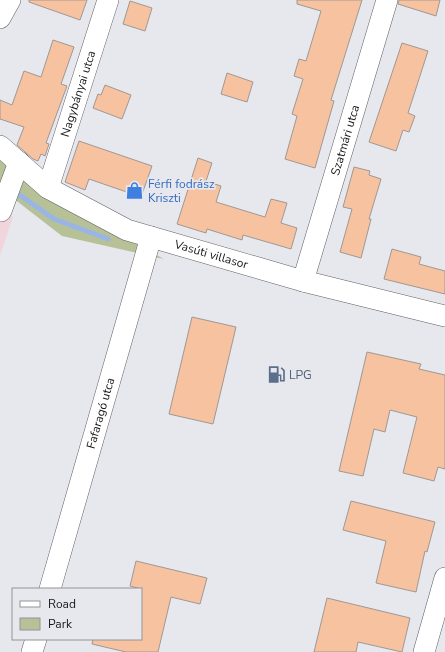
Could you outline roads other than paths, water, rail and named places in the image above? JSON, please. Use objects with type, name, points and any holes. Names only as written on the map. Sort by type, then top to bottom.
[{"type":"street","points":[[0,18],[10,0]]},
{"type":"street","name":"Nagybányai utca","points":[[48,188],[108,0]]},
{"type":"street","name":"Szatmári utca","points":[[303,281],[387,0]]},
{"type":"street","name":"Vasúti villasor","points":[[0,146],[48,188],[127,230],[303,281],[445,316]]},
{"type":"street","points":[[7,196],[19,162]]},
{"type":"street","name":"Fafaragó utca","points":[[50,588],[151,237]]},
{"type":"street","points":[[424,652],[445,578]]},
{"type":"street","points":[[32,652],[36,640]]},
{"type":"waterway","points":[[14,191],[54,219],[108,239]]},
{"type":"place","name":"Férfi fodrász Kriszti","points":[[135,191]]},
{"type":"place","name":"LPG","points":[[276,375]]}]
